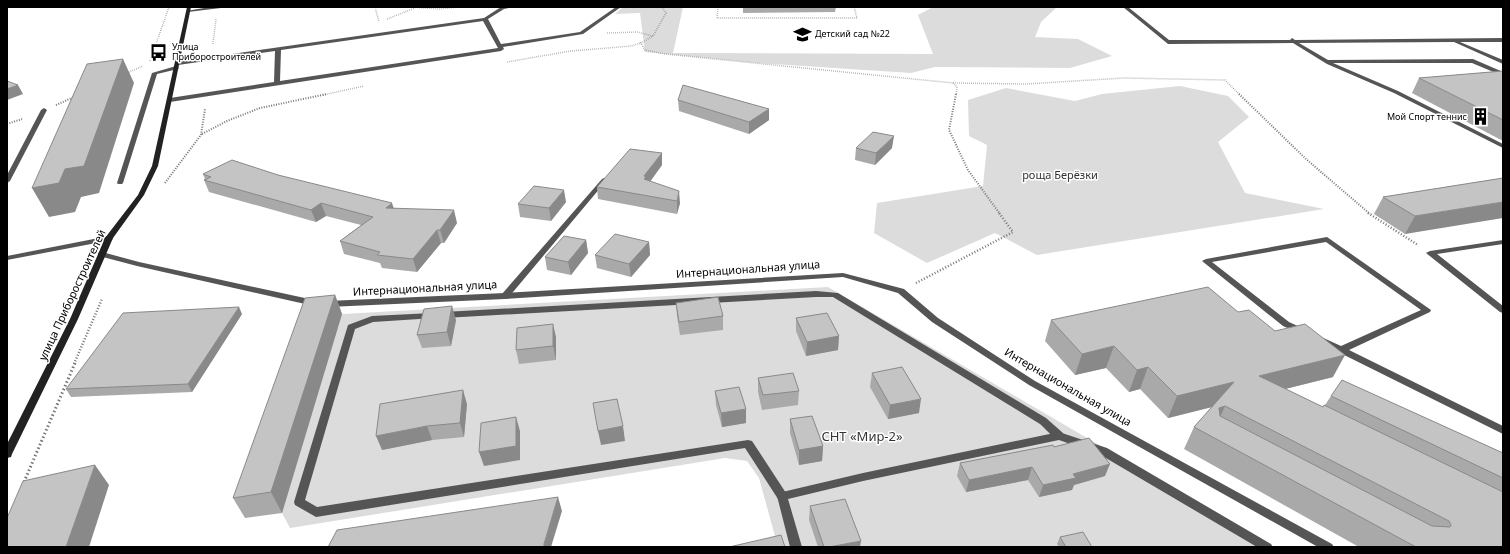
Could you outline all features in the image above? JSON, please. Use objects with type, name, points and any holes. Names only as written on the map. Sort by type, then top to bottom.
[{"type":"street","points":[[188,9],[221,7]]},
{"type":"street","points":[[120,183],[155,73],[177,66],[278,49],[486,19],[503,8],[512,7]]},
{"type":"street","points":[[500,46],[581,33],[619,7]]},
{"type":"street","points":[[1125,7],[1168,42],[1292,40],[1503,40]]},
{"type":"street","name":"улица Приборостроителей","points":[[7,454],[74,319],[109,238],[142,196],[155,166],[188,9]]},
{"type":"street","points":[[486,19],[500,46]]},
{"type":"street","points":[[1292,40],[1304,49],[1327,61],[1397,93],[1503,146]]},
{"type":"street","points":[[1452,40],[1503,62]]},
{"type":"street","points":[[170,100],[501,49],[500,46]]},
{"type":"street","points":[[277,84],[278,49]]},
{"type":"street","points":[[1327,61],[1473,61],[1503,74]]},
{"type":"street","points":[[7,181],[44,110]]},
{"type":"street","points":[[504,296],[610,173]]},
{"type":"street","points":[[7,258],[109,238]]},
{"type":"street","points":[[1343,349],[1427,310],[1327,239],[1206,261],[1286,324],[1343,349],[1503,430]]},
{"type":"street","points":[[1430,253],[1503,242]]},
{"type":"street","points":[[1430,253],[1503,310]]},
{"type":"street","name":"Интернациональная улица","points":[[102,254],[137,264],[321,304],[504,296],[843,275],[901,291],[935,320],[1032,383],[1328,547]]},
{"type":"street","points":[[796,547],[782,496],[748,444],[316,512],[298,502],[351,327],[372,319],[800,294],[836,295],[1044,422],[1059,436],[1103,451],[1267,547]]},
{"type":"street","points":[[782,496],[863,477],[1059,436]]},
{"type":"path","points":[[150,62],[169,7]]},
{"type":"path","points":[[409,7],[439,9],[459,7]]},
{"type":"path","points":[[502,63],[571,51],[631,46],[641,43],[653,36],[658,31],[660,20],[666,13],[662,7]]},
{"type":"path","points":[[718,7],[717,18],[857,18],[854,7]]},
{"type":"path","points":[[581,33],[637,32],[653,36]]},
{"type":"path","points":[[641,43],[645,50],[665,54],[952,83],[1025,84],[1124,78],[1225,80],[1306,159],[1362,209],[1430,253]]},
{"type":"path","points":[[122,75],[143,66]]},
{"type":"path","points":[[901,291],[1013,232],[968,170],[949,130],[957,87],[952,83]]},
{"type":"path","points":[[201,135],[227,120],[260,108],[367,86]]},
{"type":"path","points":[[44,110],[80,94]]},
{"type":"green space","points":[[623,7],[683,7],[673,53],[933,54],[918,15],[933,7],[1057,7],[1041,22],[1035,37],[1078,39],[1112,56],[1070,68],[935,67],[911,73],[758,63],[645,52],[640,13],[615,14]]},
{"type":"green space","name":"роща Берёзки","points":[[1180,86],[1228,96],[1249,117],[1218,142],[1245,193],[1324,209],[1037,255],[995,233],[927,263],[874,233],[877,203],[983,186],[987,145],[969,136],[968,100],[1006,88],[1075,101],[1102,94]]},
{"type":"green space","name":"СНТ «Мир-2»","points":[[828,287],[1274,547],[778,547],[759,478],[747,461],[725,458],[290,528],[282,513],[342,314]]},
{"type":"building","points":[[123,59],[84,166],[65,169],[59,183],[32,188],[87,64]]},
{"type":"building","points":[[1503,71],[1503,120],[1419,78]]},
{"type":"building","points":[[7,81],[18,85],[7,89]]},
{"type":"building","points":[[683,85],[769,109],[749,122],[678,100]]},
{"type":"building","points":[[873,132],[894,136],[876,153],[856,148]]},
{"type":"building","points":[[630,149],[662,153],[644,176],[646,177],[644,179],[679,191],[677,201],[597,187]]},
{"type":"building","points":[[232,160],[278,175],[392,203],[386,208],[454,210],[440,230],[437,230],[413,259],[377,255],[380,252],[340,241],[373,217],[321,203],[311,210],[204,180],[211,177],[203,174]]},
{"type":"building","points":[[1503,178],[1503,202],[1415,216],[1383,197]]},
{"type":"building","points":[[534,186],[564,190],[549,208],[518,204]]},
{"type":"building","points":[[615,234],[649,242],[629,264],[595,255]]},
{"type":"building","points":[[564,236],[586,240],[568,262],[545,257]]},
{"type":"building","points":[[1208,287],[1238,312],[1249,310],[1275,331],[1305,324],[1345,355],[1259,376],[1323,407],[1324,405],[1503,492],[1503,547],[1416,547],[1194,427],[1234,382],[1177,396],[1148,367],[1137,370],[1114,346],[1082,354],[1051,320]],"holes":[[[1225,406],[1449,521],[1451,525],[1450,527],[1432,526],[1220,416],[1219,408]]]},
{"type":"building","points":[[335,295],[271,492],[233,498],[305,298]]},
{"type":"building","points":[[718,297],[723,316],[679,322],[676,303]]},
{"type":"building","points":[[452,306],[447,332],[417,335],[424,309]]},
{"type":"building","points":[[239,307],[188,384],[66,389],[123,313]]},
{"type":"building","points":[[827,313],[839,336],[807,342],[796,318]]},
{"type":"building","points":[[553,324],[553,346],[516,350],[517,328]]},
{"type":"building","points":[[902,367],[921,399],[890,405],[872,373]]},
{"type":"building","points":[[793,373],[799,391],[763,395],[758,378]]},
{"type":"building","points":[[1342,380],[1503,453],[1503,478],[1331,396]]},
{"type":"building","points":[[739,387],[746,409],[721,413],[715,391]]},
{"type":"building","points":[[463,390],[460,423],[427,426],[376,436],[380,404]]},
{"type":"building","points":[[617,399],[623,426],[598,431],[593,403]]},
{"type":"building","points":[[812,416],[823,446],[799,450],[790,419]]},
{"type":"building","points":[[516,417],[516,446],[479,452],[481,423]]},
{"type":"building","points":[[1089,438],[1110,464],[1073,474],[1076,478],[1043,485],[1032,467],[969,480],[960,463],[1053,445],[1054,447]]},
{"type":"building","points":[[95,465],[66,547],[7,547],[7,518],[23,481]]},
{"type":"building","points":[[558,497],[544,547],[328,547],[337,530]]},
{"type":"building","points":[[845,499],[861,541],[824,547],[810,506]]},
{"type":"building","points":[[1083,532],[1092,547],[1066,547],[1060,537]]},
{"type":"building","points":[[781,535],[785,547],[729,547]]},
{"type":"place","name":"Детский сад №22","points":[[802,34]]},
{"type":"place","name":"Улица Приборостроителей","points":[[159,52]]},
{"type":"place","name":"Мой Спорт теннис","points":[[1480,117]]}]
